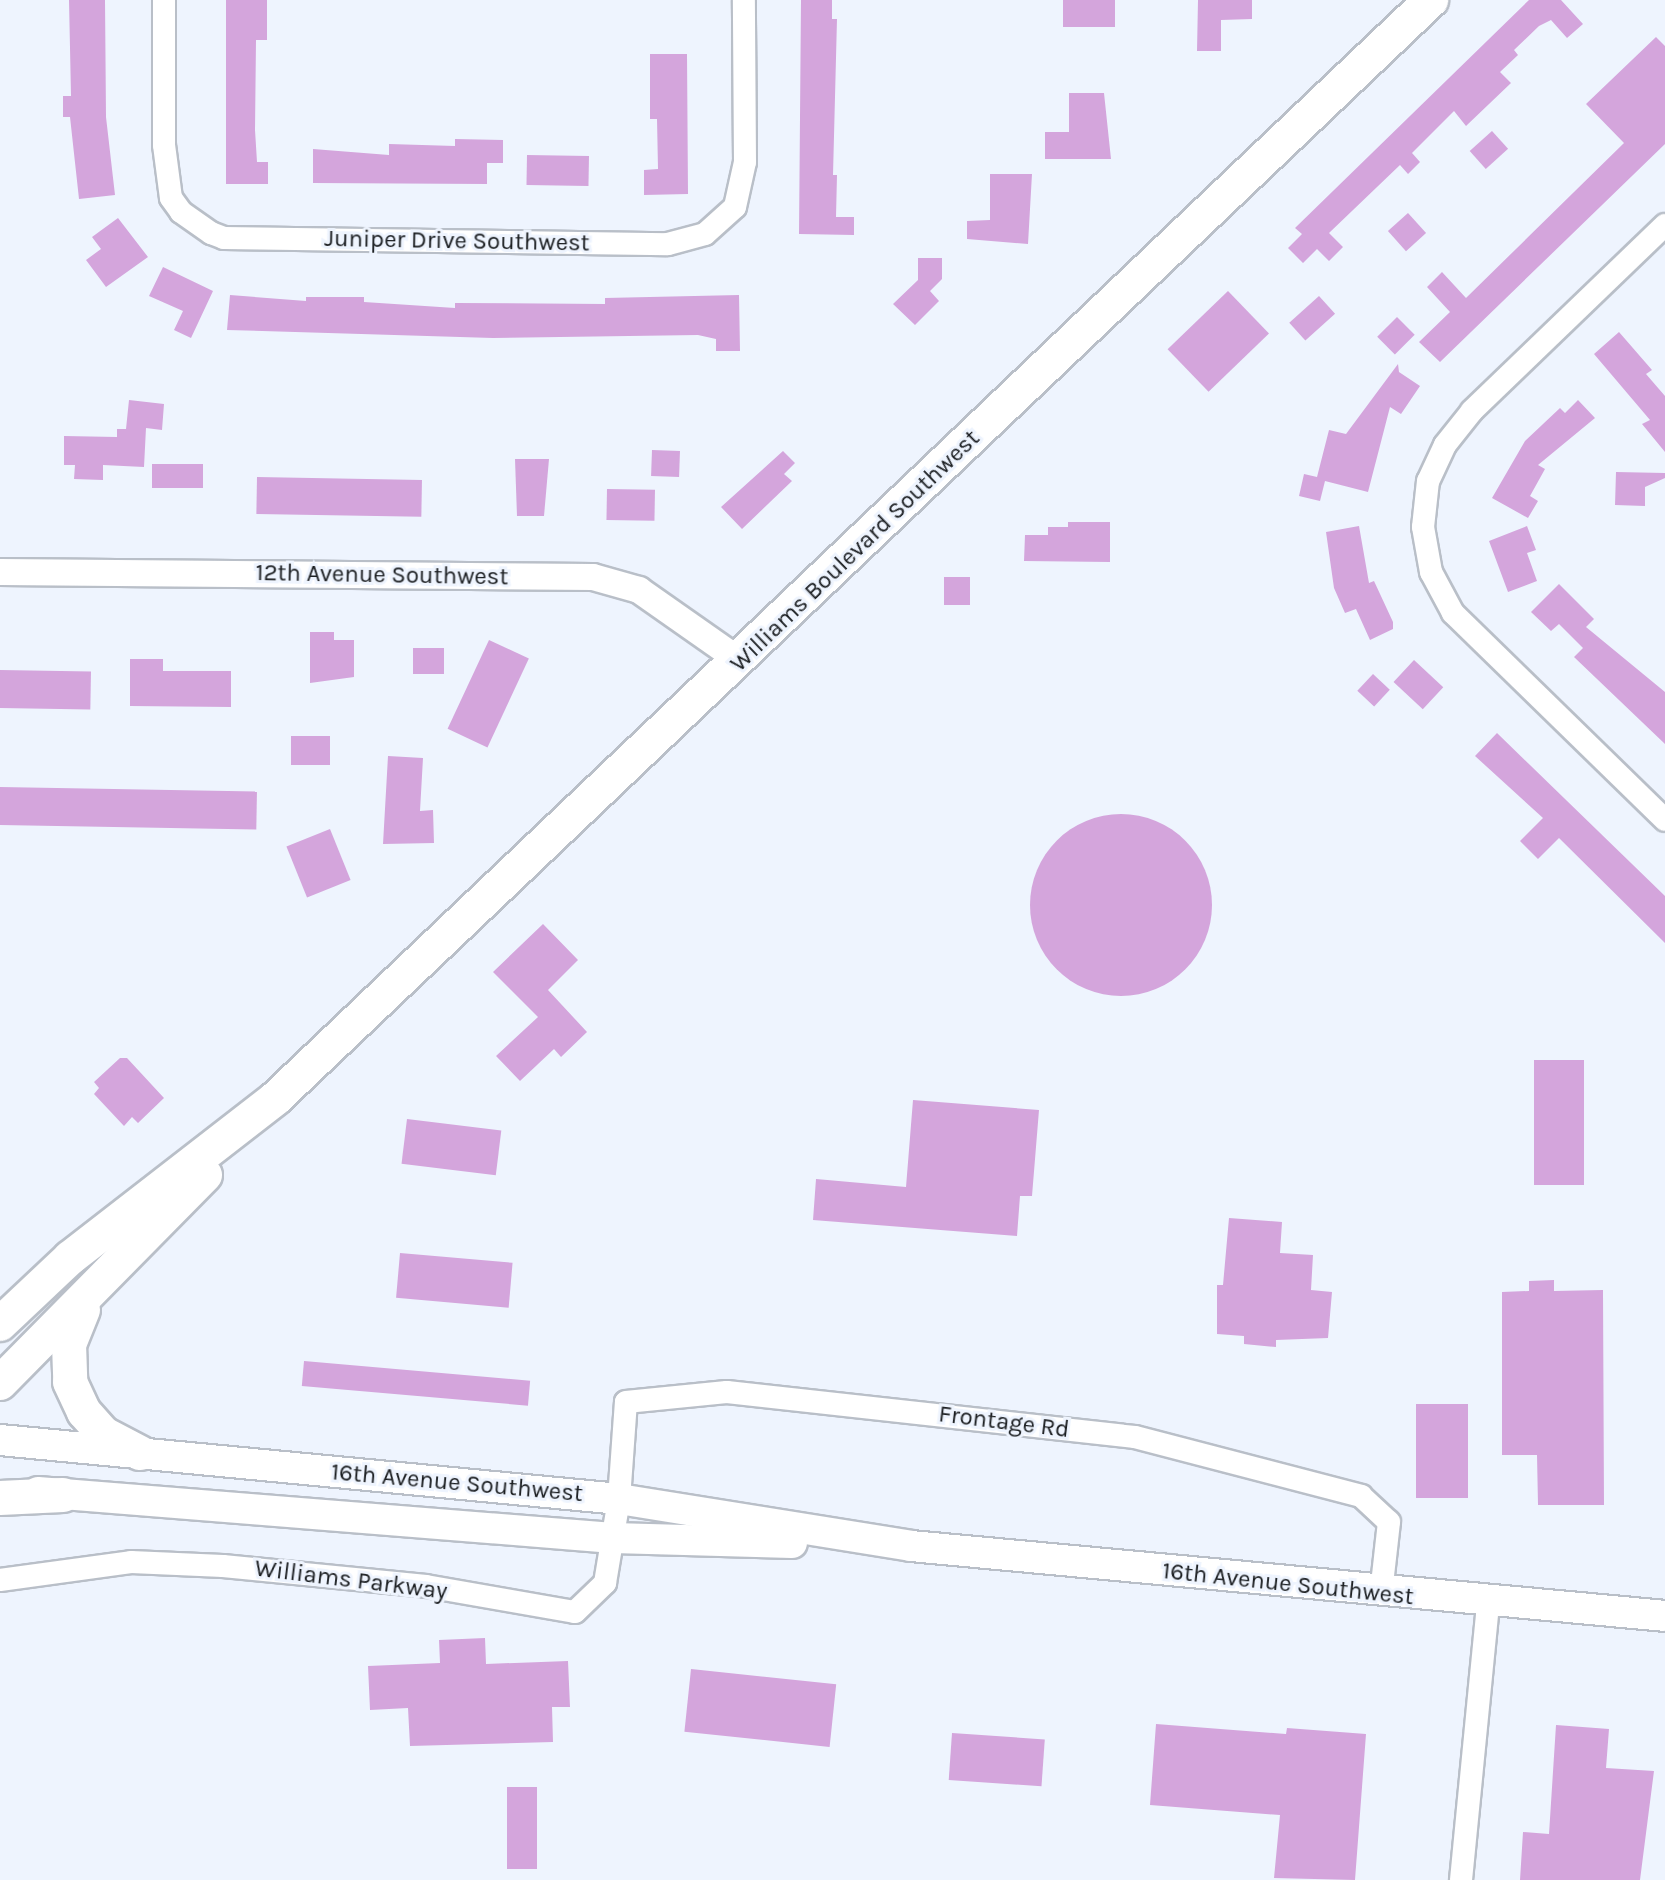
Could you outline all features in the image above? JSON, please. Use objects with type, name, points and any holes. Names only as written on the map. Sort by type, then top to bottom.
[{"type":"main road","name":"Williams Boulevard Southwest","points":[[0,1383],[88,1298],[276,1098],[740,661],[1431,0]]},
{"type":"main road","name":"Williams Boulevard Southwest","points":[[0,1324],[70,1258],[276,1098]]},
{"type":"main road","points":[[0,1308],[70,1258]]},
{"type":"main road","points":[[88,1298],[69,1344],[70,1382],[84,1412],[104,1434],[140,1453]]},
{"type":"main road","name":"16th Avenue Southwest","points":[[0,1440],[619,1499],[911,1546],[1488,1604],[1665,1616]]},
{"type":"main road","name":"16th Avenue Southwest","points":[[0,1488],[613,1538],[911,1546]]},
{"type":"main road","points":[[0,1498],[63,1495]]},
{"type":"street","name":"Juniper Drive Southwest","points":[[164,0],[164,145],[171,198],[181,212],[211,233],[224,238],[668,244],[705,234],[735,207],[745,162],[744,0]]},
{"type":"street","points":[[1665,225],[1472,411],[1445,445],[1428,481],[1423,527],[1431,572],[1453,613],[1665,820]]},
{"type":"street","name":"12th Avenue Southwest","points":[[0,572],[593,577],[639,590],[740,661]]},
{"type":"street","name":"Frontage Rd","points":[[619,1499],[626,1402],[727,1392],[1135,1437],[1361,1496],[1389,1522],[1381,1593]]},
{"type":"street","name":"Williams Parkway","points":[[0,1580],[131,1562],[223,1566],[426,1586],[575,1612],[605,1583],[619,1499]]},
{"type":"street","points":[[1461,1880],[1488,1604]]},
{"type":"building","points":[[69,0],[105,0],[106,117],[115,195],[79,199],[70,117],[63,117],[63,96],[71,96]]},
{"type":"building","points":[[226,0],[267,0],[267,40],[256,40],[255,130],[257,162],[268,162],[268,184],[226,184]]},
{"type":"building","points":[[801,0],[832,0],[832,19],[837,19],[833,175],[837,175],[836,217],[854,217],[854,235],[799,234]]},
{"type":"building","points":[[1063,0],[1115,0],[1115,27],[1063,27]]},
{"type":"building","points":[[1198,0],[1252,0],[1252,19],[1221,20],[1221,51],[1197,51]]},
{"type":"building","points":[[1529,0],[1561,0],[1583,24],[1567,38],[1551,20],[1539,26],[1514,50],[1518,55],[1500,72],[1511,83],[1466,126],[1454,111],[1412,153],[1420,162],[1408,174],[1400,165],[1329,233],[1343,247],[1329,261],[1317,249],[1303,263],[1288,248],[1302,234],[1295,228]]},
{"type":"building","points":[[1656,37],[1665,46],[1665,144],[1440,362],[1419,342],[1450,312],[1427,287],[1442,272],[1466,298],[1624,143],[1586,104]]},
{"type":"building","points":[[650,54],[687,54],[688,194],[644,195],[644,170],[658,169],[657,119],[650,119]]},
{"type":"building","points":[[1069,93],[1104,93],[1111,159],[1045,159],[1045,132],[1069,132]]},
{"type":"building","points":[[1492,131],[1508,149],[1486,169],[1470,151]]},
{"type":"building","points":[[455,139],[503,140],[503,163],[487,163],[487,184],[313,183],[313,149],[389,155],[389,144],[455,146]]},
{"type":"building","points":[[527,155],[589,156],[588,186],[526,185]]},
{"type":"building","points":[[990,174],[1032,174],[1028,244],[967,239],[967,221],[990,220]]},
{"type":"building","points":[[1408,213],[1426,233],[1406,251],[1388,231]]},
{"type":"building","points":[[118,218],[148,257],[106,287],[86,260],[101,249],[92,237]]},
{"type":"building","points":[[918,258],[942,258],[942,279],[930,291],[939,301],[915,325],[893,304],[918,280]]},
{"type":"building","points":[[163,267],[213,291],[191,338],[174,330],[183,311],[149,296]]},
{"type":"building","points":[[1228,291],[1269,333],[1209,392],[1168,349]]},
{"type":"building","points":[[230,295],[306,301],[306,297],[364,297],[364,302],[455,308],[455,303],[605,304],[605,298],[739,295],[740,351],[716,351],[716,339],[698,335],[493,338],[227,330]]},
{"type":"building","points":[[1319,296],[1335,314],[1305,341],[1289,323]]},
{"type":"building","points":[[1397,317],[1415,335],[1395,354],[1377,337]]},
{"type":"building","points":[[1619,332],[1652,370],[1646,374],[1665,396],[1665,452],[1642,424],[1650,420],[1594,354]]},
{"type":"building","points":[[1398,364],[1399,372],[1420,386],[1401,414],[1390,407],[1368,492],[1325,481],[1320,501],[1299,496],[1304,474],[1317,477],[1329,430],[1346,434]]},
{"type":"building","points":[[129,400],[164,404],[162,430],[146,428],[144,467],[103,465],[103,480],[74,479],[75,465],[64,465],[64,436],[117,437],[117,429],[126,429]]},
{"type":"building","points":[[1578,400],[1595,418],[1538,465],[1545,469],[1530,496],[1538,501],[1528,518],[1492,498],[1525,441],[1560,408],[1565,413]]},
{"type":"building","points":[[652,450],[680,451],[679,477],[651,476]]},
{"type":"building","points":[[783,451],[795,463],[784,474],[792,481],[742,529],[721,507]]},
{"type":"building","points":[[515,459],[549,459],[544,516],[517,516]]},
{"type":"building","points":[[152,464],[203,464],[203,488],[152,488]]},
{"type":"building","points":[[1616,472],[1665,473],[1665,478],[1645,487],[1645,506],[1615,505]]},
{"type":"building","points":[[257,477],[422,480],[421,517],[256,514]]},
{"type":"building","points":[[607,489],[655,490],[654,521],[606,520]]},
{"type":"building","points":[[1068,522],[1110,522],[1110,562],[1024,561],[1025,535],[1048,535],[1048,527],[1068,527]]},
{"type":"building","points":[[1359,526],[1369,583],[1374,581],[1393,622],[1393,629],[1370,640],[1356,609],[1345,613],[1334,588],[1326,532]]},
{"type":"building","points":[[1527,526],[1536,550],[1527,553],[1537,581],[1508,592],[1489,541]]},
{"type":"building","points":[[944,577],[970,577],[970,605],[944,605]]},
{"type":"building","points":[[1559,584],[1594,619],[1586,627],[1665,692],[1665,744],[1574,657],[1583,648],[1559,624],[1551,631],[1531,612]]},
{"type":"building","points":[[310,632],[334,632],[334,640],[354,640],[354,677],[310,683]]},
{"type":"building","points":[[489,640],[529,659],[487,747],[448,729]]},
{"type":"building","points":[[413,648],[444,648],[444,674],[413,674]]},
{"type":"building","points":[[130,659],[163,659],[163,671],[231,671],[231,707],[130,706]]},
{"type":"building","points":[[1414,660],[1443,687],[1423,709],[1394,682]]},
{"type":"building","points":[[0,670],[91,672],[90,710],[0,708]]},
{"type":"building","points":[[1373,674],[1390,690],[1374,707],[1357,691]]},
{"type":"building","points":[[1497,733],[1665,896],[1665,943],[1559,838],[1538,859],[1520,841],[1543,818],[1475,756]]},
{"type":"building","points":[[291,736],[330,736],[330,765],[291,765]]},
{"type":"building","points":[[388,756],[423,758],[420,811],[433,810],[434,843],[383,844]]},
{"type":"building","points":[[0,787],[257,791],[256,829],[0,825]]},
{"type":"building","points":[[1121,814],[1156,821],[1185,841],[1205,870],[1212,905],[1205,940],[1185,969],[1156,989],[1121,996],[1086,989],[1057,969],[1037,940],[1030,905],[1037,870],[1057,841],[1086,821]]},
{"type":"building","points":[[330,829],[351,880],[307,898],[286,847]]},
{"type":"building","points":[[543,924],[578,960],[548,990],[587,1032],[561,1057],[554,1049],[520,1081],[496,1056],[538,1017],[493,972]]},
{"type":"building","points":[[120,1058],[127,1058],[164,1098],[138,1123],[132,1117],[124,1126],[94,1094],[99,1088],[94,1082]]},
{"type":"building","points":[[1534,1060],[1584,1060],[1584,1185],[1534,1185]]},
{"type":"building","points":[[913,1100],[1039,1110],[1032,1196],[1020,1196],[1017,1236],[813,1220],[816,1179],[906,1187]]},
{"type":"building","points":[[407,1119],[501,1131],[496,1175],[402,1164]]},
{"type":"building","points":[[1229,1218],[1282,1222],[1280,1253],[1313,1255],[1311,1290],[1332,1292],[1328,1338],[1276,1340],[1276,1347],[1244,1344],[1244,1336],[1217,1334],[1217,1285],[1223,1285]]},
{"type":"building","points":[[400,1253],[513,1263],[509,1308],[396,1298]]},
{"type":"building","points":[[1554,1280],[1554,1291],[1603,1290],[1604,1505],[1538,1505],[1537,1455],[1502,1455],[1502,1292],[1529,1291],[1529,1281]]},
{"type":"building","points":[[304,1361],[530,1381],[528,1406],[302,1386]]},
{"type":"building","points":[[1416,1404],[1468,1404],[1468,1498],[1416,1498]]},
{"type":"building","points":[[485,1638],[486,1664],[568,1661],[570,1707],[552,1707],[553,1742],[410,1746],[408,1708],[370,1710],[368,1666],[440,1663],[439,1640]]},
{"type":"building","points":[[691,1669],[836,1684],[830,1747],[684,1732]]},
{"type":"building","points":[[1156,1724],[1286,1734],[1287,1728],[1366,1734],[1355,1880],[1274,1878],[1280,1815],[1150,1805]]},
{"type":"building","points":[[1556,1725],[1609,1729],[1606,1768],[1654,1771],[1640,1880],[1520,1880],[1523,1832],[1549,1834]]},
{"type":"building","points":[[952,1733],[1045,1739],[1041,1786],[949,1780]]},
{"type":"building","points":[[507,1787],[537,1787],[537,1869],[507,1869]]}]
